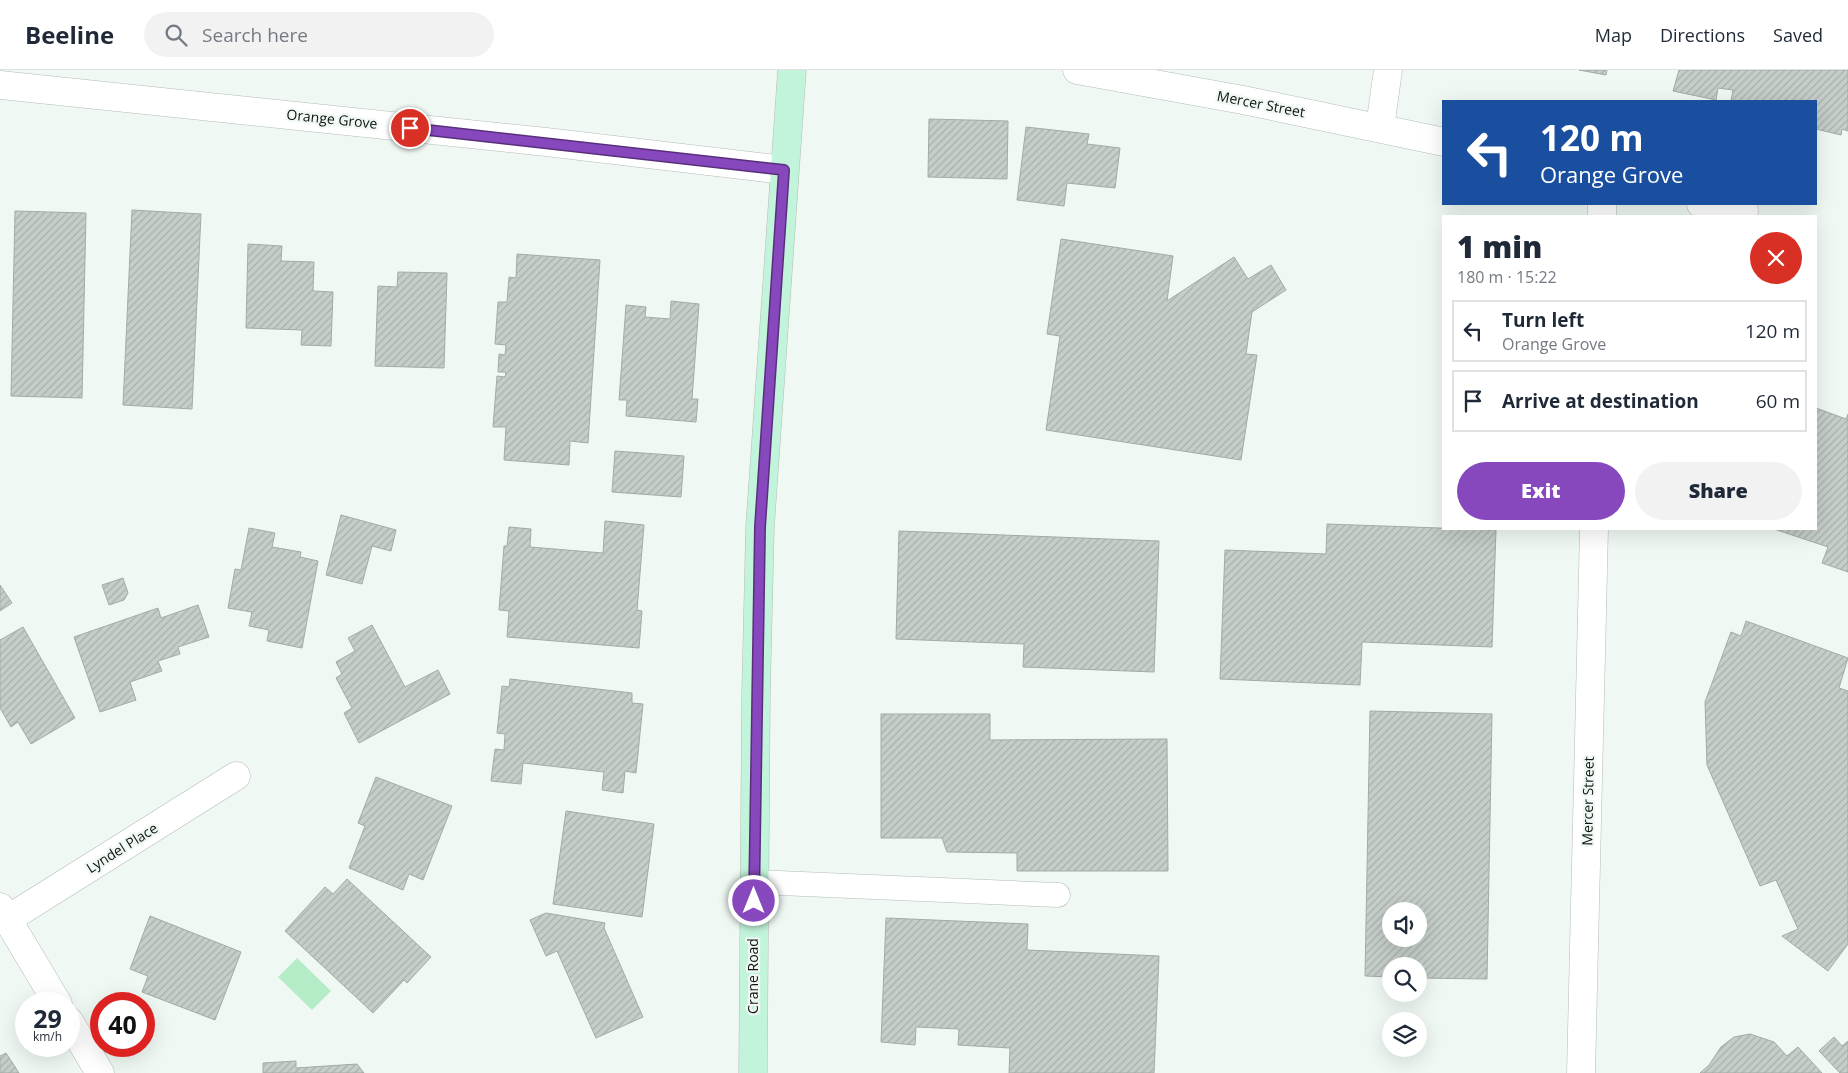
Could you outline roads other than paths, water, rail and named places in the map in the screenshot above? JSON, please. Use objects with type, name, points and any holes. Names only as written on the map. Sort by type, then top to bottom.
[{"type":"street","name":"Crane Road","points":[[753,1073],[760,527],[792,70]]},
{"type":"street","name":"Mercer Street","points":[[1077,70],[1380,127],[1442,142]]},
{"type":"street","points":[[1380,127],[1388,70]]},
{"type":"street","name":"Orange Grove","points":[[0,84],[546,142],[784,170]]},
{"type":"street","points":[[1707,205],[1744,211]]},
{"type":"street","name":"Mercer Street","points":[[1581,1073],[1594,530]]},
{"type":"street","name":"Lyndel Place","points":[[4,913],[236,776]]},
{"type":"street","points":[[4,913],[51,992]]},
{"type":"street","points":[[80,1039],[100,1073]]},
{"type":"lane","points":[[754,882],[1058,895]]}]
